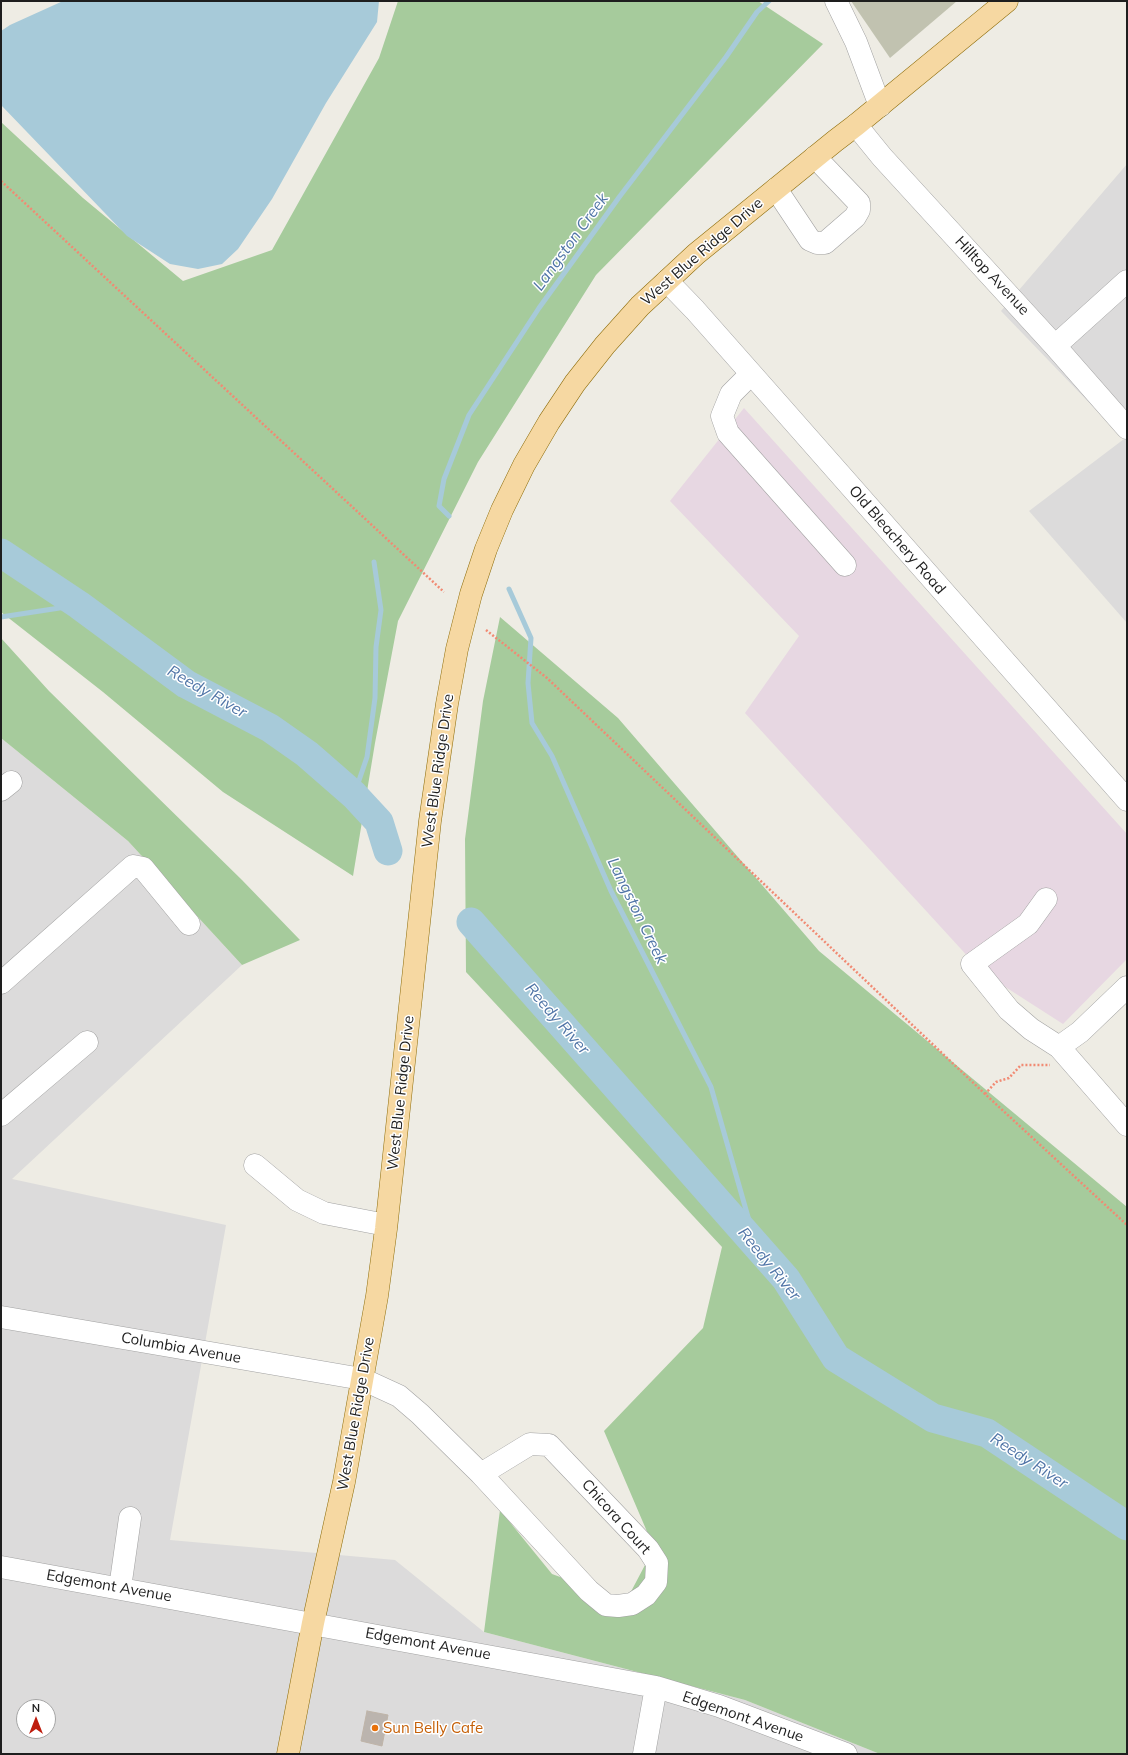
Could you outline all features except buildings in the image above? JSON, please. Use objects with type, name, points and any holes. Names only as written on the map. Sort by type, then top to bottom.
[{"type":"main road","name":"West Blue Ridge Drive","points":[[288,1754],[344,1482],[376,1296],[386,1225],[430,821],[457,649],[471,594],[486,549],[502,510],[524,465],[549,422],[575,383],[605,344],[640,306],[696,254],[880,106],[1007,1]]},
{"type":"street","points":[[836,1],[856,42],[880,106]]},
{"type":"street","name":"Hilltop Avenue","points":[[856,125],[882,157],[1055,346],[1127,428]]},
{"type":"street","points":[[776,189],[810,240],[817,243],[825,243],[855,217],[859,210],[859,203],[816,157]]},
{"type":"street","name":"Old Bleachery Road","points":[[667,281],[1127,800]]},
{"type":"street","points":[[1055,346],[1127,281]]},
{"type":"street","points":[[751,374],[731,394],[722,416],[728,433],[845,564]]},
{"type":"street","points":[[1,983],[134,866],[143,868],[189,924]]},
{"type":"street","points":[[1046,899],[1028,924],[972,964],[1009,1010],[1031,1029],[1059,1047],[1127,1125]]},
{"type":"street","points":[[1059,1047],[1080,1032],[1127,987]]},
{"type":"street","points":[[1,1115],[87,1042]]},
{"type":"street","points":[[255,1164],[297,1200],[324,1213],[386,1225]]},
{"type":"street","name":"Columbia Avenue","points":[[1,1317],[362,1379]]},
{"type":"street","name":"Chicora Court","points":[[362,1379],[399,1396],[420,1414],[481,1474],[589,1591],[606,1605],[618,1606],[632,1604],[646,1595],[656,1582],[657,1563],[648,1549],[549,1445],[530,1444],[481,1474]]},
{"type":"street","points":[[120,1588],[130,1518]]},
{"type":"street","name":"Edgemont Avenue","points":[[1,1567],[314,1623],[656,1687],[719,1706],[846,1754]]},
{"type":"street","points":[[644,1754],[656,1687]]},
{"type":"path","points":[[1,181],[444,592]]},
{"type":"path","points":[[486,630],[547,678],[985,1094],[1127,1225]]},
{"type":"shaded area","points":[[851,1],[957,1],[890,58]]},
{"type":"shaded area","points":[[1127,164],[1127,623],[1029,511],[1124,439],[1001,311]]},
{"type":"shaded area","points":[[744,408],[1127,834],[1127,959],[1063,1024],[982,972],[745,713],[799,636],[670,501]]},
{"type":"shaded area","points":[[1,738],[128,841],[242,965],[12,1179],[226,1225],[170,1540],[395,1560],[484,1632],[745,1700],[880,1754],[1,1754]]},
{"type":"green space","points":[[398,1],[758,1],[823,44],[596,275],[478,462],[398,621],[375,743],[353,876],[223,792],[103,692],[1,612],[1,122],[83,198],[183,281],[272,250],[379,58]]},
{"type":"green space","points":[[500,617],[618,718],[819,951],[1127,1207],[1127,1754],[880,1754],[745,1700],[484,1632],[500,1510],[552,1574],[626,1601],[654,1548],[604,1431],[703,1328],[722,1247],[466,972],[465,839],[483,701]]},
{"type":"green space","points":[[1,638],[49,691],[242,880],[300,940],[242,965],[128,841],[1,738]]},
{"type":"water","points":[[63,1],[379,1],[377,22],[326,103],[272,199],[238,249],[222,264],[198,269],[170,264],[127,236],[1,105],[1,31],[10,25]]},
{"type":"waterway","name":"Langston Creek","points":[[449,516],[439,506],[444,479],[469,415],[539,308],[620,196],[726,57],[757,12],[769,1]]},
{"type":"waterway","name":"Reedy River","points":[[1,553],[79,605],[186,684],[270,728],[307,754],[354,795],[379,822],[388,851]]},
{"type":"waterway","points":[[354,795],[367,757],[375,698],[376,647],[381,610],[374,562]]},
{"type":"waterway","name":"Langston Creek","points":[[509,589],[531,638],[528,683],[532,723],[552,756],[611,891],[711,1087],[756,1245]]},
{"type":"waterway","points":[[1,617],[79,605]]},
{"type":"waterway","name":"Reedy River","points":[[471,922],[786,1279],[836,1358],[933,1418],[987,1433],[1127,1526]]},
{"type":"place","name":"Sun Belly Cafe","points":[[375,1728]]}]
